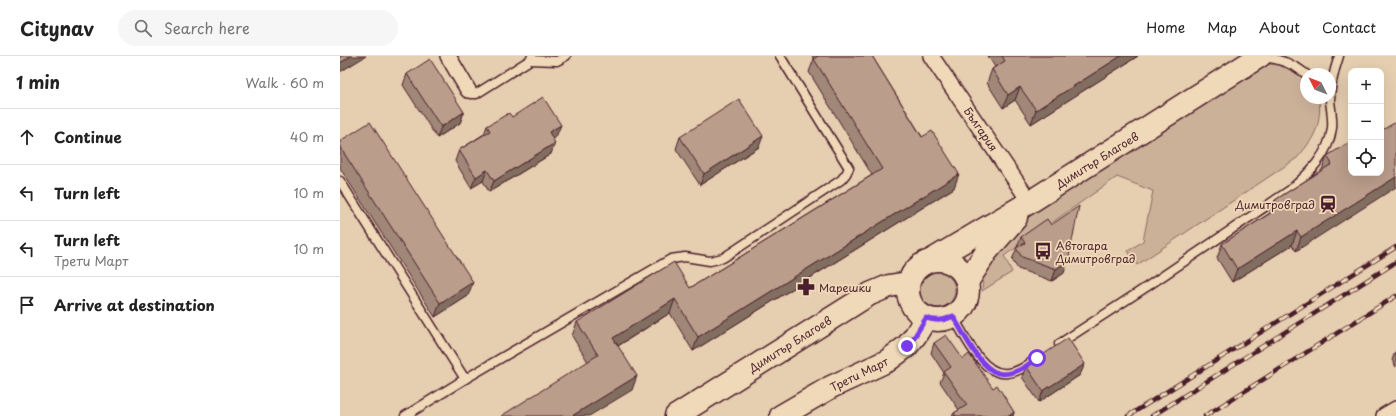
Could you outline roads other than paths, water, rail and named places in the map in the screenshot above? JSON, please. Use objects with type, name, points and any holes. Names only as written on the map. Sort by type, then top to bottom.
[{"type":"street","points":[[448,56],[468,90]]},
{"type":"street","name":"България","points":[[931,56],[1030,202]]},
{"type":"street","name":"Димитър Благоев","points":[[932,260],[1030,202],[1259,56]]},
{"type":"street","points":[[967,282],[987,251],[1030,202]]},
{"type":"street","points":[[932,260],[947,261],[954,264],[962,272],[967,282],[968,294],[965,304],[962,309],[948,319],[937,321],[926,318],[918,314],[910,304],[908,296],[908,283],[911,275],[924,263],[932,260]]},
{"type":"street","name":"Димитър Благоев","points":[[676,416],[870,294],[888,286],[908,283]]},
{"type":"street","name":"Трети Март","points":[[782,416],[831,387],[887,361],[907,346],[926,318]]},
{"type":"street","points":[[1384,416],[1396,409]]},
{"type":"lane","points":[[468,90],[471,94],[476,94],[531,58],[557,61],[566,56]]},
{"type":"lane","points":[[405,416],[465,379],[671,259],[685,257],[710,261],[723,258],[841,180],[849,168],[780,56]]},
{"type":"lane","points":[[1259,56],[1273,57],[1297,66],[1300,69]]},
{"type":"lane","points":[[1336,68],[1340,56]]},
{"type":"lane","points":[[953,316],[974,351],[990,369],[999,374],[1008,374],[1020,370],[1290,190],[1319,161],[1327,145],[1332,129],[1332,114],[1330,104]]},
{"type":"lane","points":[[340,181],[465,379]]},
{"type":"railway","points":[[1128,416],[1396,247]]},
{"type":"railway","points":[[1152,416],[1396,262]]},
{"type":"railway","points":[[1205,416],[1396,296]]},
{"type":"place","name":"Димитровград","points":[[1328,204]]},
{"type":"place","name":"Автогара Димитровград","points":[[1043,251]]},
{"type":"place","name":"Марешки","points":[[806,287]]}]
